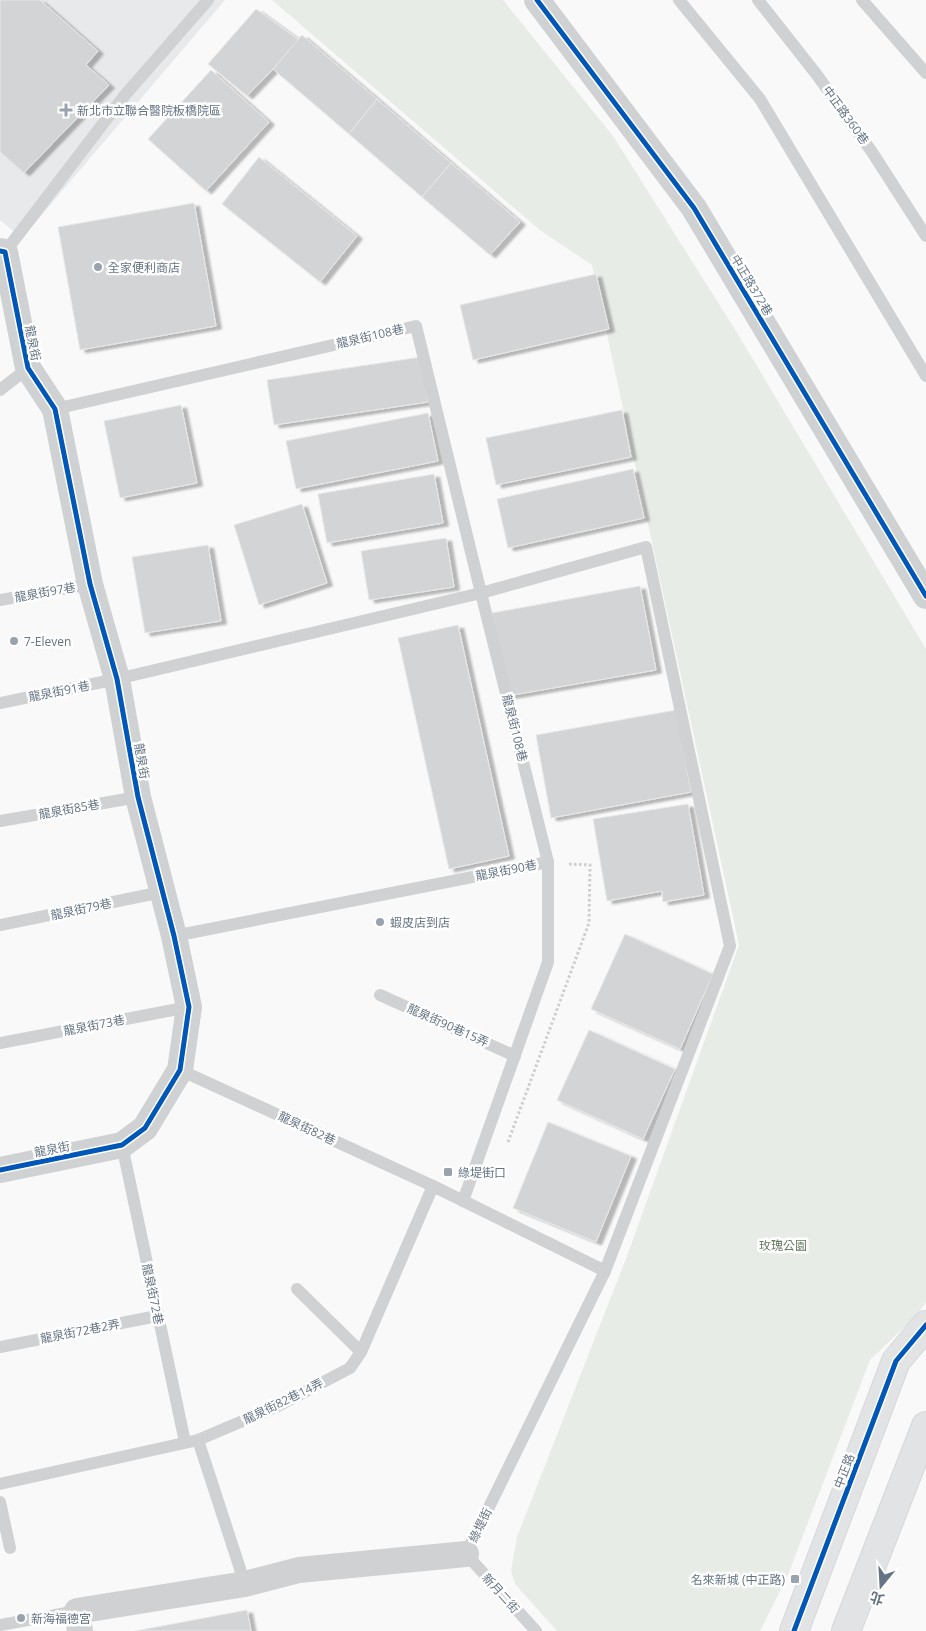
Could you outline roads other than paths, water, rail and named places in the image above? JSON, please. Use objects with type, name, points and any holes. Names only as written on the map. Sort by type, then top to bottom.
[{"type":"main road","name":"中正路","points":[[794,1631],[896,1361],[924,1331]]},
{"type":"main road","points":[[846,1631],[926,1426]]},
{"type":"street","name":"中正路372巷","points":[[537,0],[694,208],[926,596]]},
{"type":"street","name":"龍泉街","points":[[0,1170],[122,1145],[145,1128],[180,1070],[189,1007],[174,936],[138,797],[117,679],[90,584],[55,409],[28,368],[3,251]]},
{"type":"street","name":"綠堤街","points":[[78,1621],[299,1570],[466,1554]]},
{"type":"lane","points":[[3,251],[125,95],[208,0]]},
{"type":"lane","points":[[678,0],[760,99],[926,376]]},
{"type":"lane","name":"中正路360巷","points":[[758,0],[817,75],[872,152],[926,236]]},
{"type":"lane","points":[[862,0],[926,74]]},
{"type":"lane","name":"龍泉街108巷","points":[[55,409],[416,326],[548,862]]},
{"type":"lane","points":[[0,390],[28,368]]},
{"type":"lane","name":"綠堤街","points":[[466,1554],[605,1271],[730,946],[646,547],[481,593]]},
{"type":"lane","name":"龍泉街97巷","points":[[0,600],[90,584]]},
{"type":"lane","points":[[117,679],[481,593]]},
{"type":"lane","name":"龍泉街91巷","points":[[0,703],[117,679]]},
{"type":"lane","name":"龍泉街85巷","points":[[0,821],[138,797]]},
{"type":"lane","name":"龍泉街90巷","points":[[174,936],[548,862],[548,962],[462,1202]]},
{"type":"lane","name":"龍泉街79巷","points":[[0,925],[162,892]]},
{"type":"lane","name":"龍泉街90巷15弄","points":[[380,995],[515,1056]]},
{"type":"lane","name":"龍泉街73巷","points":[[0,1044],[189,1007]]},
{"type":"lane","name":"龍泉街82巷","points":[[180,1070],[433,1186]]},
{"type":"lane","name":"龍泉街72巷","points":[[122,1145],[158,1316],[191,1441],[245,1584]]},
{"type":"lane","points":[[433,1186],[605,1271]]},
{"type":"lane","name":"龍泉街82巷14弄","points":[[191,1441],[278,1406],[350,1368],[361,1352],[433,1186]]},
{"type":"lane","points":[[297,1290],[361,1352]]},
{"type":"lane","name":"龍泉街72巷2弄","points":[[2,1347],[158,1316]]},
{"type":"lane","points":[[0,1484],[191,1441]]},
{"type":"lane","points":[[0,1502],[10,1548]]},
{"type":"lane","name":"新月二街","points":[[466,1554],[536,1631]]},
{"type":"lane","name":"綠堤街","points":[[0,1625],[78,1621]]},
{"type":"place","name":"新北市立聯合醫院板橋院區","points":[[66,110]]},
{"type":"place","name":"全家便利商店","points":[[98,267]]},
{"type":"place","name":"7-Eleven","points":[[14,641]]},
{"type":"place","name":"蝦皮店到店","points":[[380,922]]},
{"type":"place","name":"綠堤街口","points":[[448,1172]]},
{"type":"place","name":"名來新城 (中正路)","points":[[795,1579]]},
{"type":"place","name":"新海福德宮","points":[[21,1618]]},
{"type":"park label","name":"玫瑰公園","points":[[783,1245]]}]
